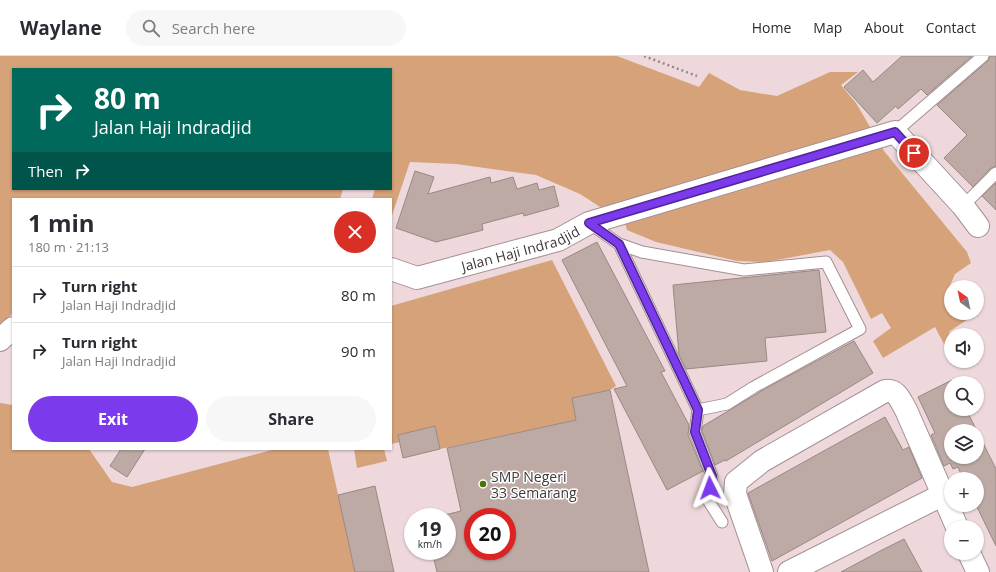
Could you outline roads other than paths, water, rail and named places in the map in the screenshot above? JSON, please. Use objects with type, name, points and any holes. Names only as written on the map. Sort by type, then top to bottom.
[{"type":"street","points":[[895,132],[962,206],[978,226]]},
{"type":"street","name":"Jalan Haji Indradjid","points":[[392,269],[417,278],[558,240],[589,223],[895,132]]},
{"type":"street","points":[[0,340],[12,329]]},
{"type":"street","points":[[762,572],[735,494],[736,482],[762,461],[884,391],[891,390],[896,393],[900,399],[954,520]]},
{"type":"street","points":[[789,572],[942,495]]},
{"type":"street","points":[[972,560],[978,572]]},
{"type":"lane","points":[[895,132],[983,56]]},
{"type":"lane","points":[[962,206],[996,173]]},
{"type":"lane","points":[[589,223],[619,244],[642,252],[744,270],[826,262],[860,329],[754,387],[727,404],[698,410]]},
{"type":"lane","points":[[619,244],[698,410],[695,432],[712,476],[708,500],[722,522]]},
{"type":"place","name":"SMP Negeri 33 Semarang","points":[[483,484]]}]
